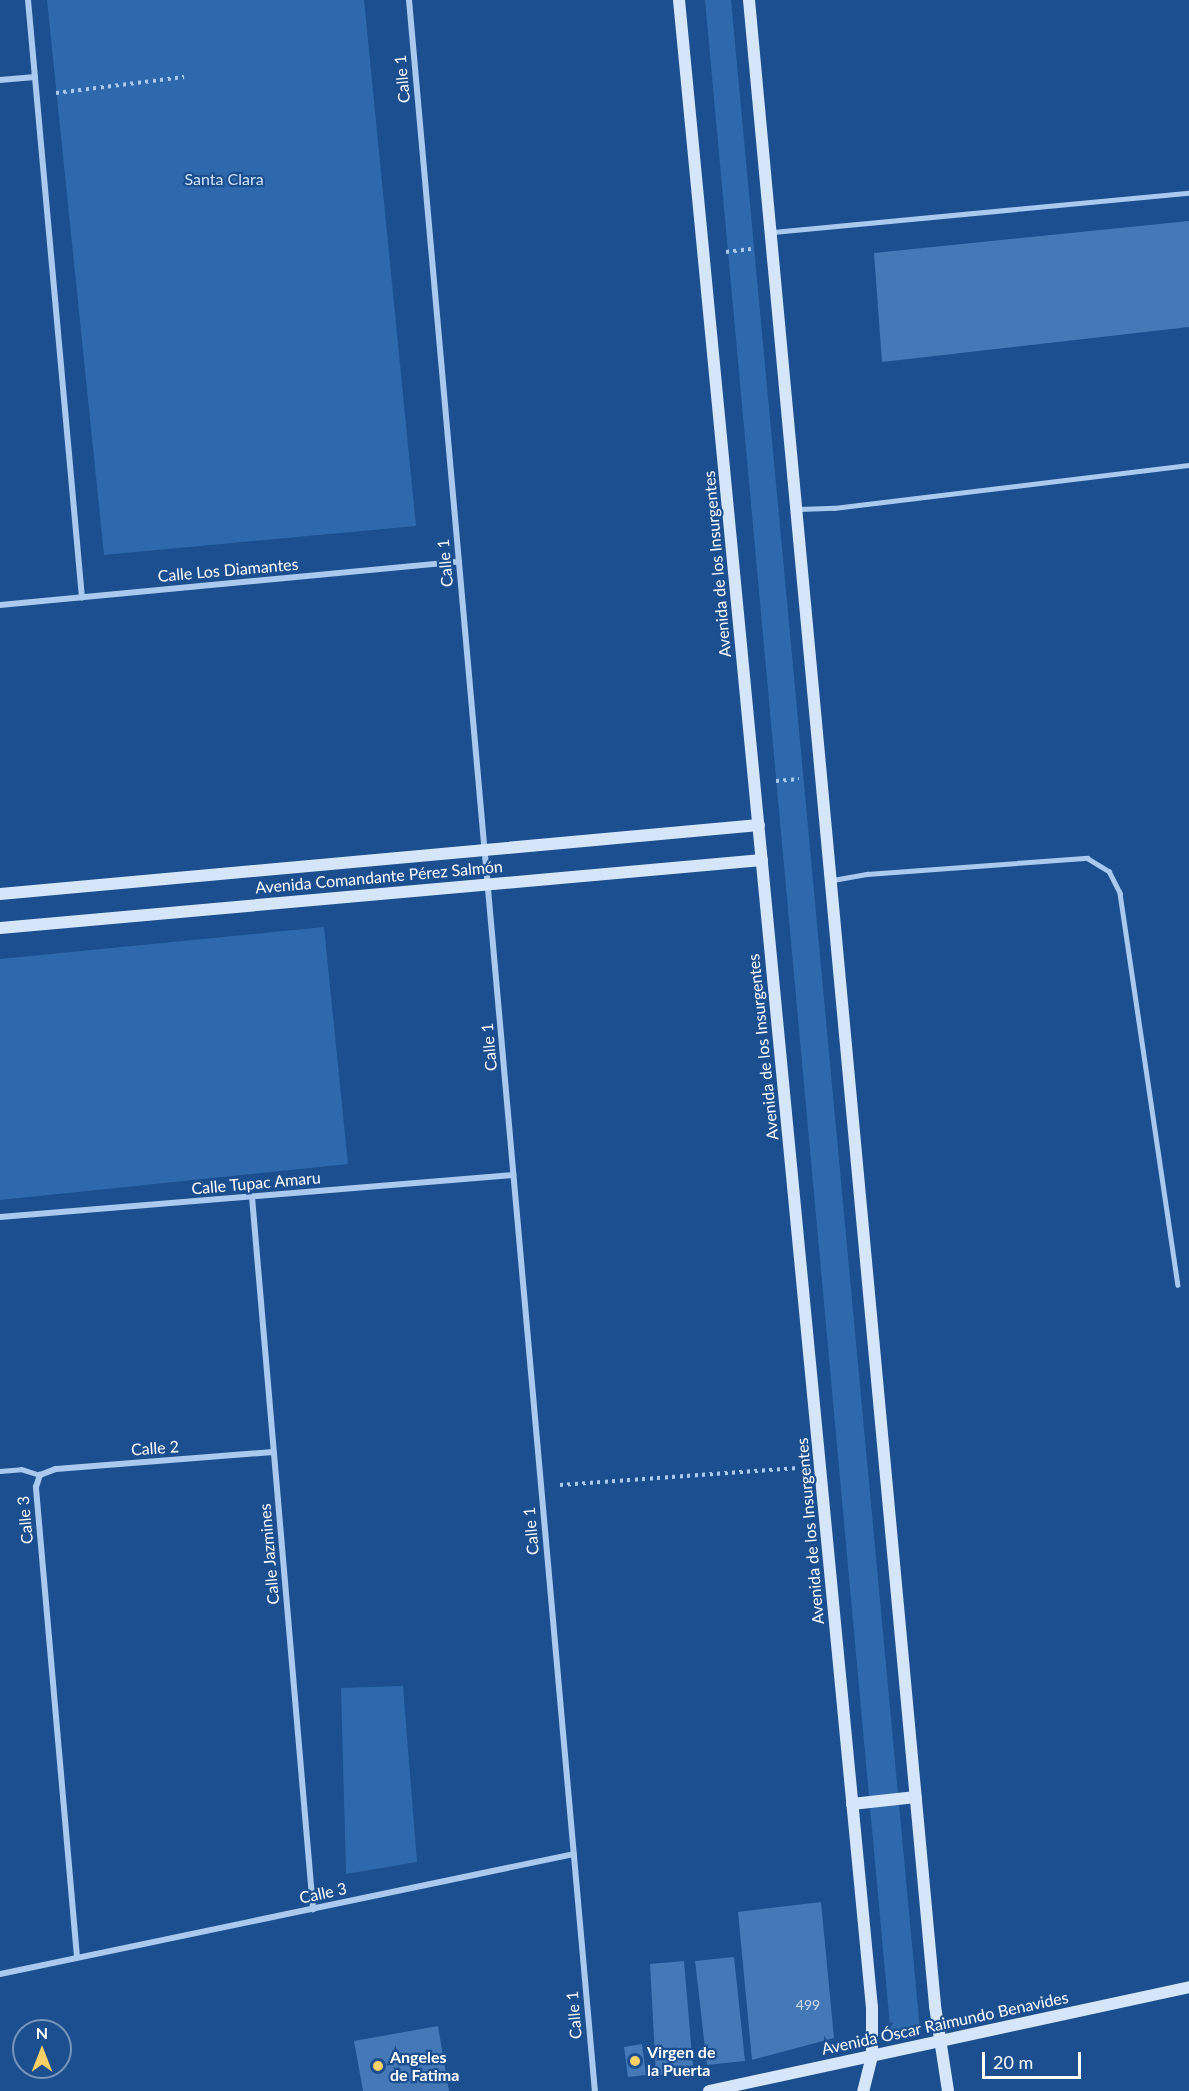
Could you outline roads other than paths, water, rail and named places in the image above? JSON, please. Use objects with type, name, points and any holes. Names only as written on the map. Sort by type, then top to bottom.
[{"type":"main road","name":"Avenida de los Insurgentes","points":[[679,0],[872,2007],[872,2056],[863,2091]]},
{"type":"main road","points":[[749,0],[916,1797],[940,2042],[948,2091]]},
{"type":"main road","name":"Avenida Comandante Pérez Salmón","points":[[0,894],[759,825]]},
{"type":"main road","name":"Avenida Comandante Pérez Salmón","points":[[0,928],[762,860]]},
{"type":"main road","points":[[852,1804],[916,1797]]},
{"type":"main road","name":"Avenida Óscar Raimundo Benavides","points":[[709,2091],[1189,1987]]},
{"type":"street","points":[[28,0],[82,598]]},
{"type":"street","name":"Calle 1","points":[[409,0],[595,2091]]},
{"type":"street","points":[[0,80],[35,77]]},
{"type":"street","name":"Calle Los Diamantes","points":[[0,605],[459,562]]},
{"type":"street","name":"Calle Tupac Amaru","points":[[0,1217],[513,1176]]},
{"type":"street","name":"Calle Jazmines","points":[[252,1197],[313,1909]]},
{"type":"street","name":"Calle 2","points":[[40,1475],[56,1469],[273,1452]]},
{"type":"street","points":[[0,1471],[21,1469],[40,1475]]},
{"type":"street","name":"Calle 3","points":[[40,1475],[36,1487],[77,1958]]},
{"type":"street","name":"Calle 3","points":[[0,1974],[574,1854]]},
{"type":"lane","points":[[770,232],[1189,193]]},
{"type":"lane","points":[[796,509],[834,508],[1189,465]]},
{"type":"lane","points":[[830,880],[867,874],[1087,858],[1109,871],[1120,893],[1178,1285]]},
{"type":"place","name":"Virgen de la Puerta","points":[[635,2061]]},
{"type":"place","name":"Angeles de Fatima","points":[[378,2066]]},
{"type":"park label","name":"Santa Clara","points":[[224,179]]}]
